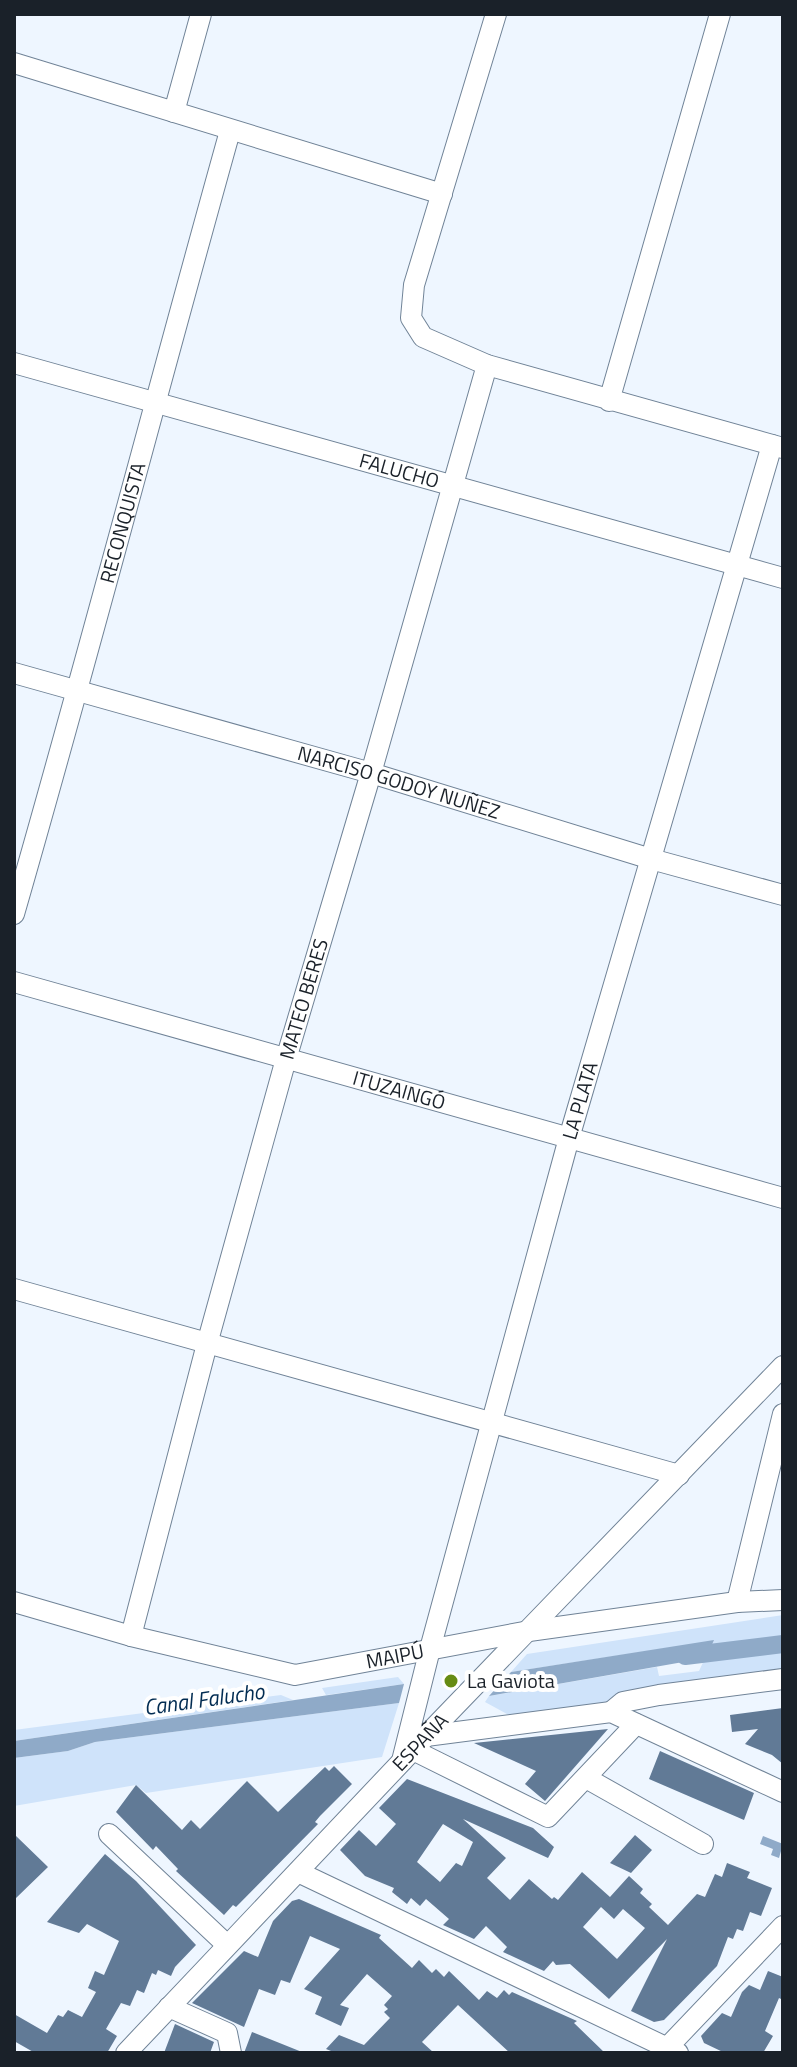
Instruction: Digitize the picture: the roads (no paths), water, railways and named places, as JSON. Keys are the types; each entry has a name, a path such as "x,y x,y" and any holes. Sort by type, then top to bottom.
{"street":[{"path":"174,112 201,14"},
{"path":"496,14 414,285 411,318 423,337 487,365 778,447"},
{"path":"609,401 720,14"},
{"path":"14,63 442,194"},
{"name":"RECONQUISTA","path":"14,914 230,131"},
{"name":"FALUCHO","path":"14,363 783,578"},
{"name":"MATEO BERES","path":"131,1636 286,1059 487,365"},
{"name":"LA PLATA","path":"414,1749 430,1649 569,1138 739,566 778,447"},
{"name":"NARCISO GODOY NUÑEZ","path":"14,673 371,773 651,859 783,895"},
{"name":"ITUZAINGÓ","path":"14,982 783,1198"},
{"path":"14,1289 679,1475"},
{"name":"ESPAÑA","path":"126,2053 783,1366"},
{"path":"737,1602 783,1414"},
{"name":"MAIPÚ","path":"14,1602 131,1636 295,1675 529,1631 737,1602 783,1600"},
{"path":"414,1749 611,1712 623,1702 659,1695 783,1679"},
{"path":"611,1712 783,1792"},
{"path":"414,1749 548,1817 636,1724"},
{"path":"586,1778 703,1844"},
{"path":"109,1834 227,1945"},
{"path":"298,1872 669,2051 783,1926"},
{"path":"169,2007 227,2033 231,2053"}],"waterway":[{"name":"Canal Falucho","path":"685,1656 783,1644"}],"place":[{"name":"La Gaviota","path":"451,1681"}]}
